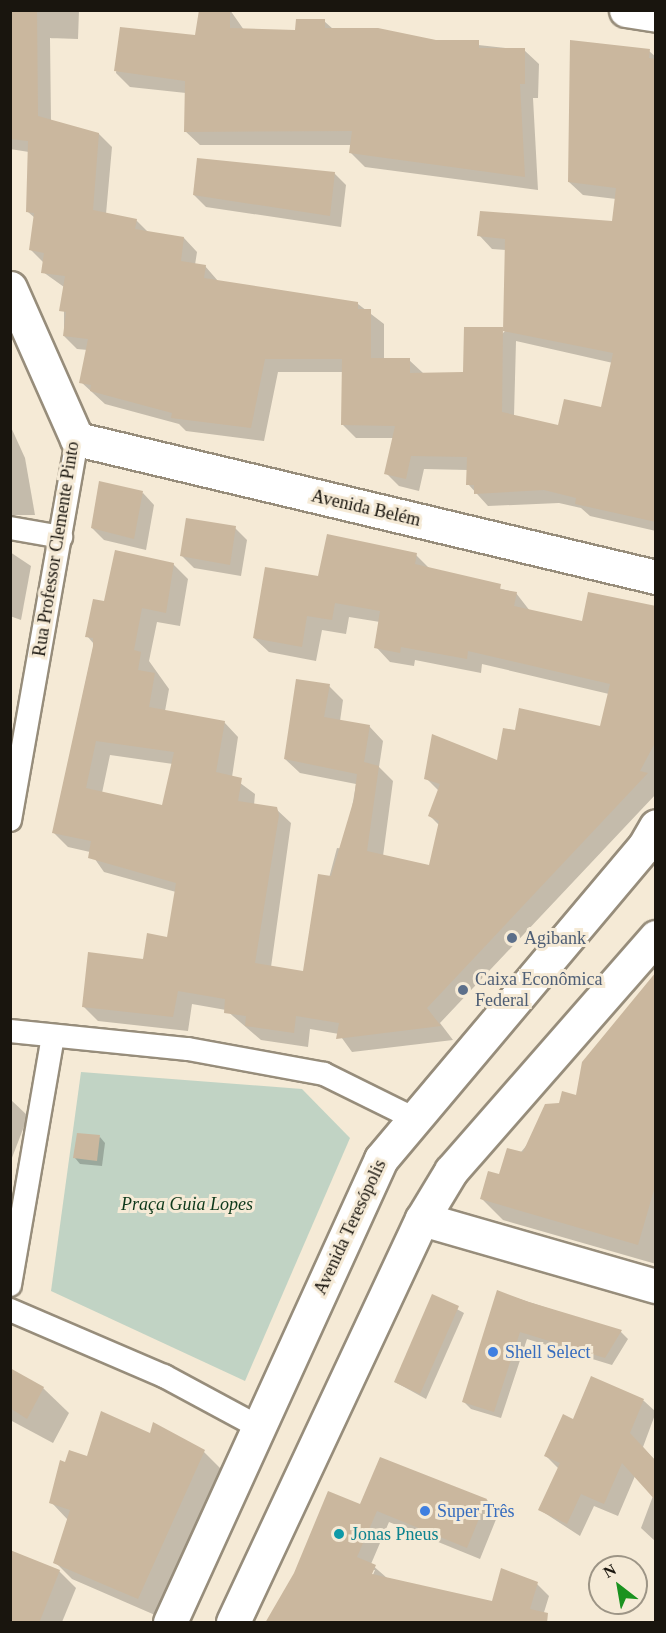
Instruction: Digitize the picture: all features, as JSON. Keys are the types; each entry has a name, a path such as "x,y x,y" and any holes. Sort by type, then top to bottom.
{"main road":[{"path":"626,10 656,15"},
{"name":"Rua Professor Clemente Pinto","path":"10,288 77,439"},
{"name":"Avenida Belém","path":"77,439 656,577"},
{"name":"Avenida Teresópolis","path":"170,1623 257,1426 381,1159 413,1118 644,847 656,826"},
{"path":"233,1623 422,1219 488,1125 656,937"},
{"path":"422,1219 656,1286"}],"street":[{"name":"Rua Professor Clemente Pinto","path":"10,820 77,439"},
{"path":"10,528 61,537"},
{"path":"10,1031 188,1049 324,1074 413,1118"},
{"path":"10,1285 52,1037"},
{"path":"10,1310 164,1376 257,1426"}],"green space":[{"name":"Praça Guia Lopes","path":"81,1072 302,1089 350,1138 245,1381 51,1291"}],"building":[{"path":"10,10 37,10 38,116 99,133 93,210 137,219 135,229 184,237 181,261 206,265 204,278 358,302 358,309 371,309 371,358 410,358 410,373 463,372 464,327 503,327 502,412 558,425 564,399 601,407 613,353 503,331 505,239 477,236 480,211 612,221 616,188 568,182 570,40 650,49 649,58 656,59 656,522 575,504 576,498 544,490 474,494 474,485 466,485 467,457 411,456 406,479 384,474 395,426 341,425 342,359 265,359 251,428 171,418 172,413 90,391 91,385 79,383 88,339 63,336 66,312 59,311 65,276 41,273 44,253 29,250 34,213 26,212 28,141 10,139"},
{"path":"199,10 230,10 230,28 295,30 296,19 325,19 325,28 378,28 436,40 479,40 479,48 525,48 525,84 520,84 525,177 349,153 352,131 184,132 185,81 114,71 120,27 195,35"},
{"path":"197,158 335,172 330,216 193,195"},
{"path":"99,481 143,491 134,539 91,528"},
{"path":"186,518 236,526 230,565 180,556"},
{"path":"327,534 417,553 415,564 501,584 500,589 517,592 514,606 582,621 588,592 656,606 656,741 640,771 648,773 427,1008 441,1026 336,1039 339,1023 296,1016 294,1033 245,1026 246,1016 224,1013 225,999 178,991 173,1017 82,1007 88,952 143,959 147,933 167,937 176,883 88,858 91,841 52,833 93,646 93,638 85,637 93,599 104,601 115,550 174,563 166,613 142,608 134,650 141,652 138,670 155,673 149,707 225,721 216,772 242,778 238,801 277,807 279,815 255,963 303,971 318,874 331,876 354,799 357,774 284,759 296,679 330,684 324,717 370,725 364,762 379,766 367,851 429,865 439,821 428,816 440,784 424,779 432,734 497,760 503,728 515,730 519,708 600,726 610,684 468,651 467,659 401,647 400,653 374,648 380,611 335,603 332,620 307,616 302,647 253,638 265,567 318,576","holes":["96,741 174,752 162,805 86,788"]},
{"path":"656,972 656,1183 638,1245 480,1199 488,1171 499,1174 507,1148 523,1152 545,1104 559,1103 562,1091 576,1095 582,1062"},
{"path":"77,1133 100,1135 97,1161 73,1158"},
{"path":"497,1290 622,1330 605,1358 520,1332 494,1412 462,1402"},
{"path":"432,1294 459,1306 420,1394 394,1382"},
{"path":"10,1368 44,1387 27,1419 10,1408"},
{"path":"591,1376 644,1399 630,1433 656,1461 656,1501 622,1463 604,1504 581,1494 567,1524 538,1510 560,1463 544,1456 563,1414 573,1419"},
{"path":"101,1411 150,1433 153,1422 205,1450 138,1599 53,1563 70,1510 49,1503 60,1460 65,1462 69,1450 87,1456"},
{"path":"380,1457 487,1499 467,1548 377,1511 357,1557 376,1565 372,1574 492,1601 501,1568 538,1582 530,1609 548,1613 547,1623 265,1623 294,1573 328,1491 360,1504"},
{"path":"10,1550 60,1570 39,1623 10,1623"}],"place":[{"name":"Agibank","path":"512,938"},
{"name":"Caixa Econômica Federal","path":"463,990"},
{"name":"Shell Select","path":"493,1352"},
{"name":"Super Três","path":"425,1511"},
{"name":"Jonas Pneus","path":"339,1534"}]}
